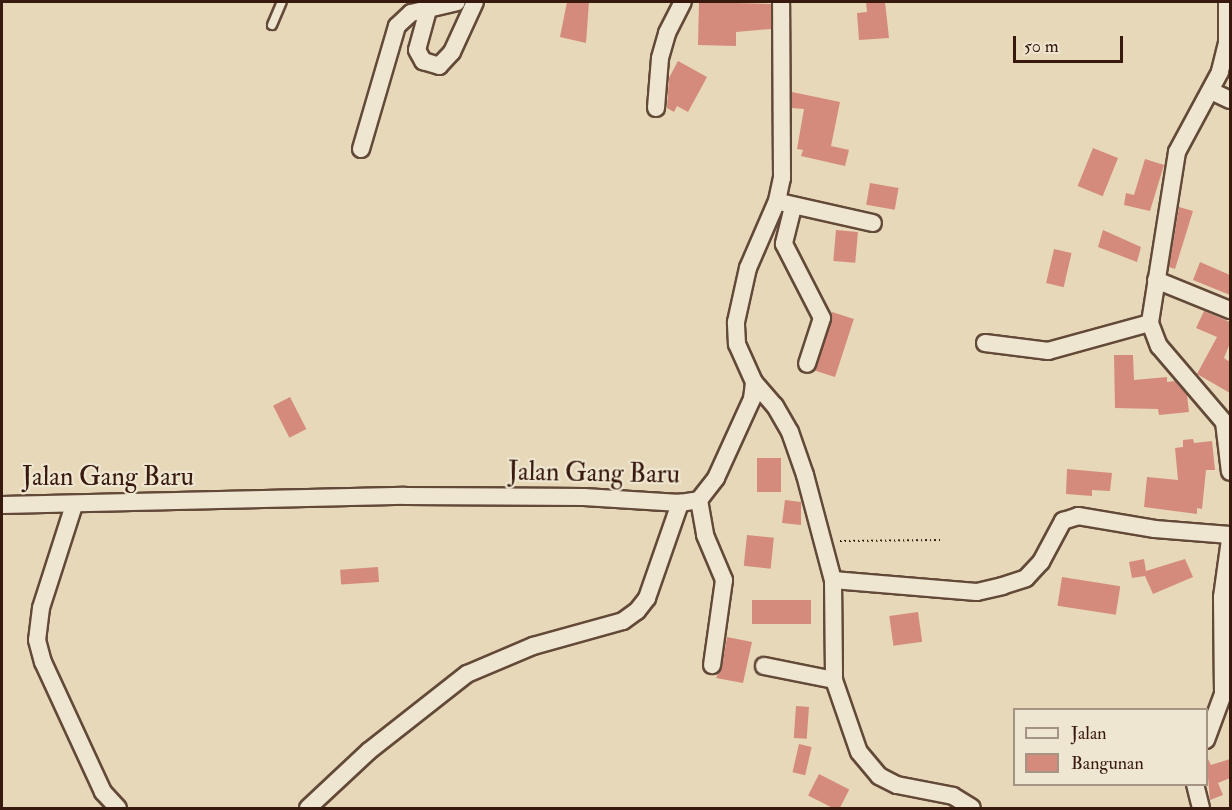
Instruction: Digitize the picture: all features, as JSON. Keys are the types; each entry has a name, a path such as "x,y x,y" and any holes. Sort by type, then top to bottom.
{"street":[{"path":"361,149 397,26 411,13 458,2"},
{"path":"428,10 417,50 423,61 440,66 452,52 475,2"},
{"path":"656,108 660,58 667,33 683,2"},
{"path":"780,2 782,178 777,201 748,268 736,322 737,344 754,382 775,406 790,432 833,580 834,680 859,752 879,776 897,785 953,796 972,808"},
{"path":"1227,2 1229,43 1220,72 1186,128 1177,152 1150,323 1159,346 1227,421 1230,472"},
{"path":"1210,91 1230,100"},
{"path":"777,201 793,207 873,224"},
{"path":"793,207 784,244 822,311 807,364"},
{"path":"1156,280 1230,310"},
{"path":"985,343 1048,351 1150,323"},
{"name":"Jalan Gang Baru","path":"2,505 75,506 405,496 584,497 680,503 699,500 716,478 752,399 754,382"},
{"path":"699,500 705,535 724,580 712,665"},
{"path":"308,808 369,751 467,674 533,645 623,621 637,611 647,598 680,503"},
{"path":"75,506 41,608 37,639 43,662 103,792 118,808"},
{"path":"833,580 977,592 1002,586 1026,578 1041,562 1063,521 1078,516 1155,529 1230,537 1222,597 1227,700 1208,736"},
{"path":"764,666 834,680"},
{"path":"1196,786 1201,808"}],"lane":[{"path":"272,24 282,2"}],"path":[{"path":"822,542 940,540"}],"building":[{"path":"567,2 589,2 586,43 560,37"},
{"path":"699,2 771,4 771,29 736,32 736,46 698,45"},
{"path":"866,2 885,2 889,38 859,40 857,13 867,12"},
{"path":"678,61 707,77 688,112 677,106 674,112 667,108 669,78"},
{"path":"792,92 840,102 831,146 849,150 845,166 801,156 803,150 797,149 804,109 792,108"},
{"path":"1093,148 1118,158 1103,196 1078,186"},
{"path":"1145,159 1164,165 1150,211 1124,205 1126,193 1134,195"},
{"path":"870,183 899,188 895,210 866,205"},
{"path":"1179,207 1193,211 1175,269 1169,267"},
{"path":"836,230 858,232 855,263 833,261"},
{"path":"1103,230 1141,247 1137,262 1098,247"},
{"path":"1054,249 1072,253 1064,287 1046,283"},
{"path":"1200,262 1230,275 1230,295 1193,280"},
{"path":"1204,311 1230,322 1230,343 1224,358 1230,362 1230,393 1197,374 1217,337 1196,328"},
{"path":"832,312 854,319 835,377 813,370"},
{"path":"1114,355 1133,355 1134,380 1167,377 1167,382 1175,381 1187,395 1189,412 1159,415 1158,409 1115,408"},
{"path":"290,397 306,429 289,438 273,406"},
{"path":"1193,439 1194,443 1212,441 1215,470 1206,470 1202,509 1197,508 1197,514 1144,507 1147,477 1178,480 1175,448 1183,447 1183,440"},
{"path":"757,458 781,458 781,492 757,492"},
{"path":"1067,469 1112,473 1110,491 1092,490 1092,496 1066,494"},
{"path":"785,500 801,502 801,525 782,523"},
{"path":"747,535 774,538 771,569 744,566"},
{"path":"1144,559 1146,571 1185,559 1193,577 1153,594 1145,576 1132,578 1129,562"},
{"path":"378,567 379,582 341,585 340,570"},
{"path":"1062,577 1120,586 1116,615 1057,606"},
{"path":"752,600 811,600 811,624 752,624"},
{"path":"918,612 922,642 893,646 889,616"},
{"path":"727,637 752,642 743,683 716,678 722,666"},
{"path":"796,706 809,707 807,739 794,738"},
{"path":"799,744 812,747 805,775 792,772"},
{"path":"1208,759 1211,765 1230,759 1230,778 1218,783 1223,795 1210,800"},
{"path":"819,774 849,789 840,808 833,808 808,795"}]}
